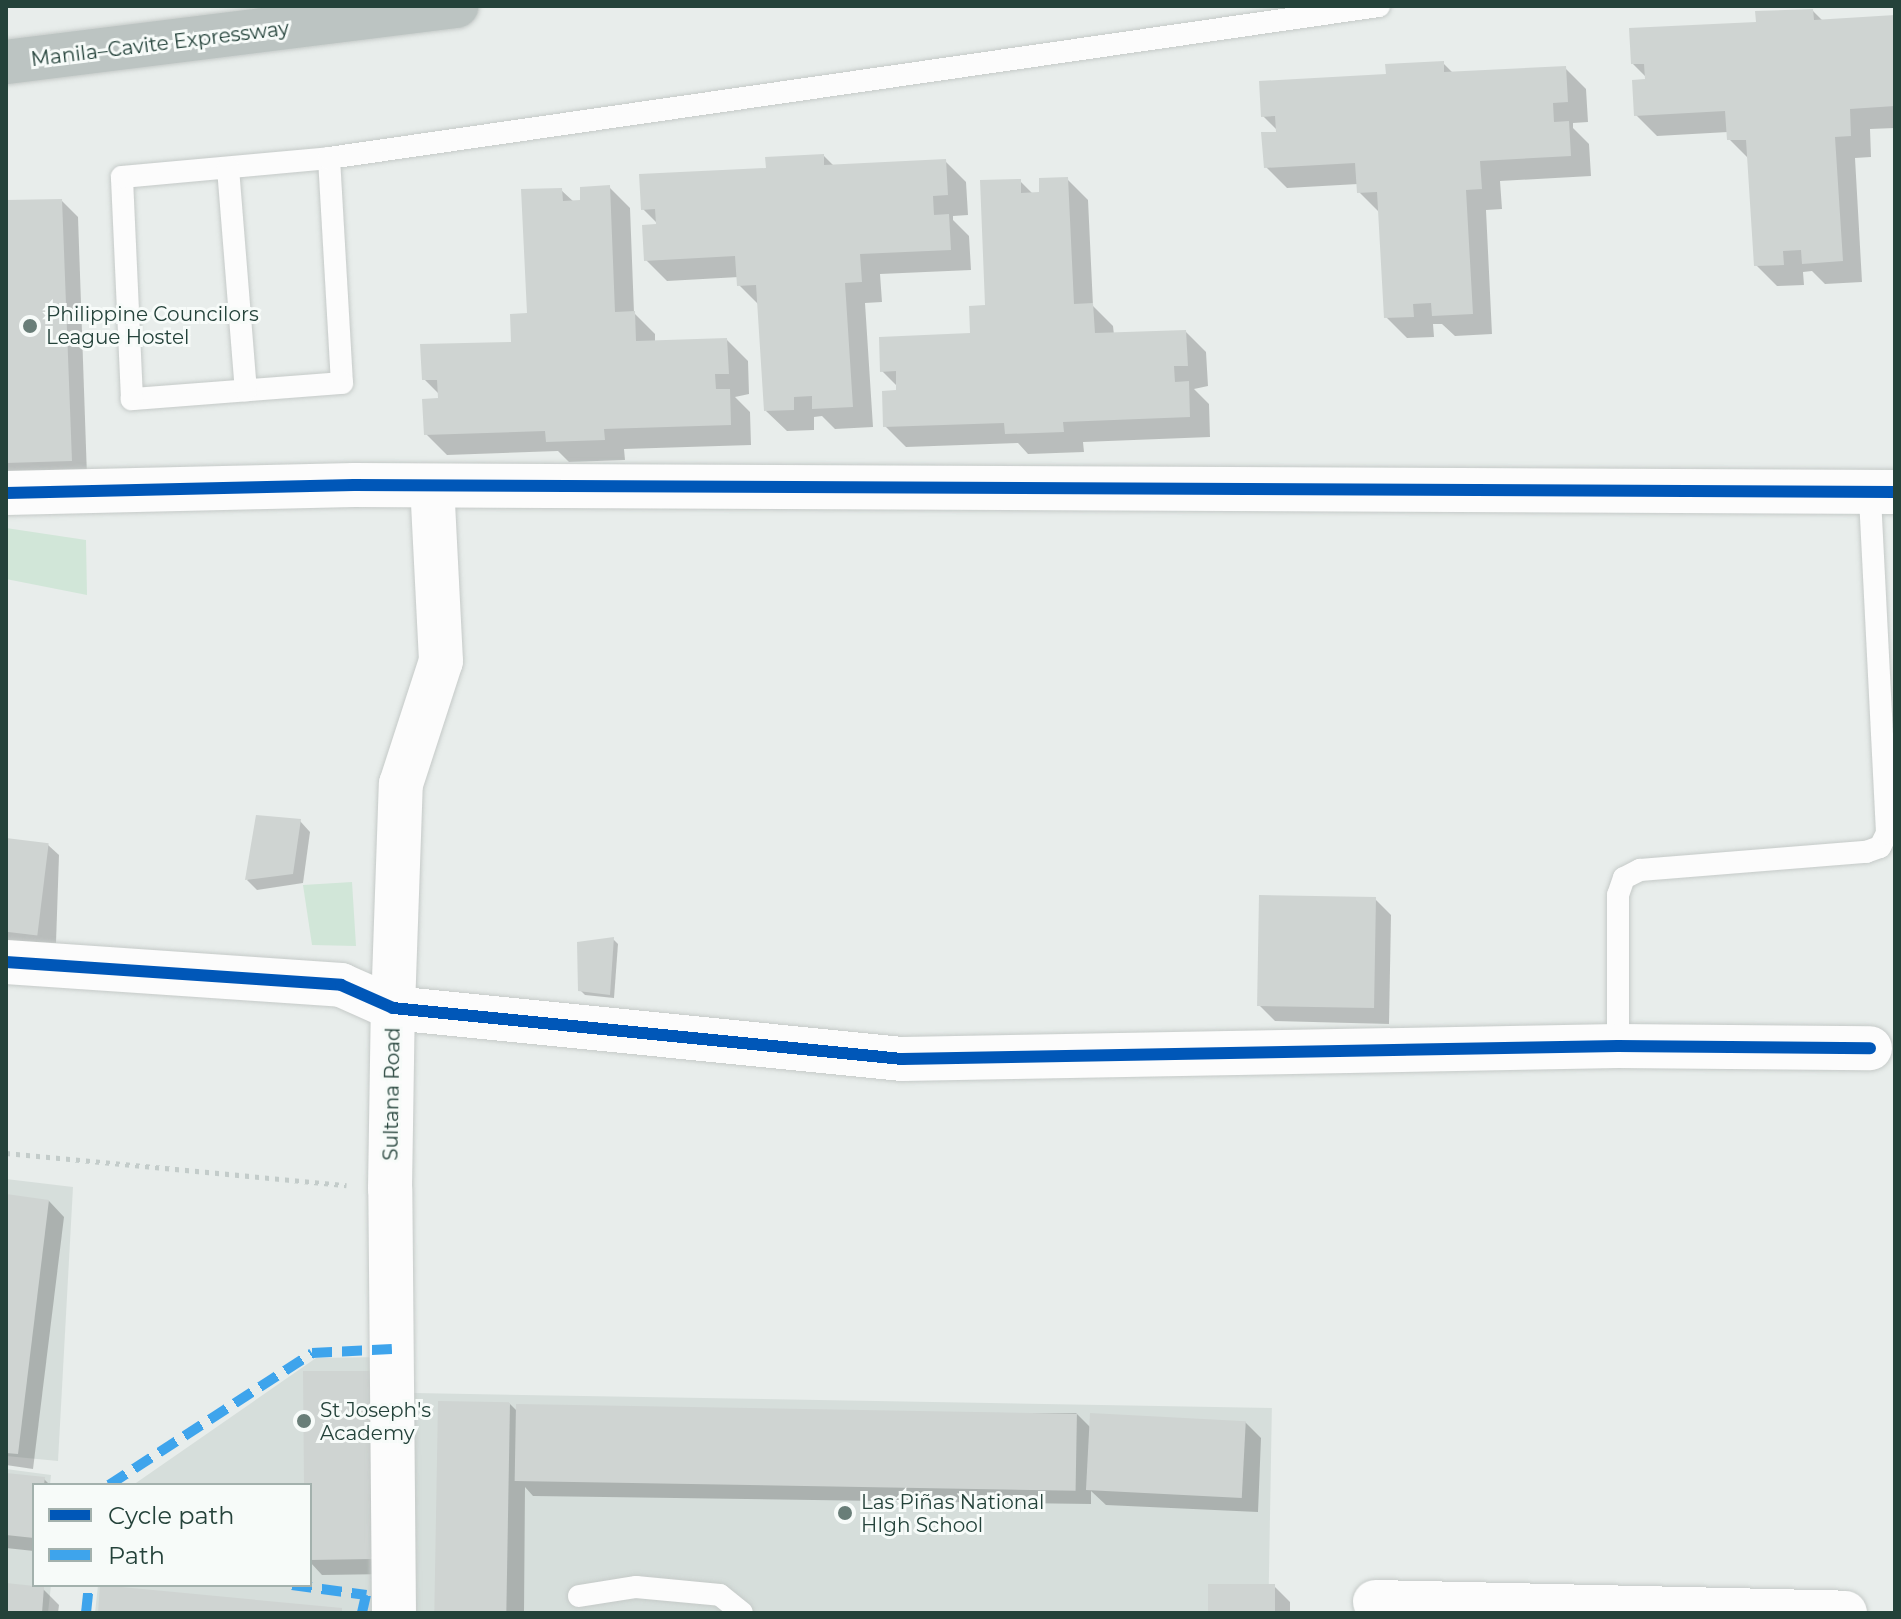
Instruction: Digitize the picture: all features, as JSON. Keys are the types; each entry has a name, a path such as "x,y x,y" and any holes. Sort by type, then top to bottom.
{"highway":[{"name":"Manila–Cavite Expressway","path":"6,62 457,6"}],"street":[{"path":"6,493 432,486 1883,492"},
{"name":"Sultana Road","path":"394,1613 390,1189 393,1008 401,784 441,661 432,486"},
{"path":"6,962 341,985 393,1008 902,1059 1618,1046 1870,1048"},
{"path":"1375,1602 1845,1613"}],"lane":[{"path":"329,158 342,383 132,399 122,177 329,158 1379,6"},
{"path":"228,168 246,390"},
{"path":"1618,1046 1618,895 1624,878 1640,870 1866,852 1880,847 1887,833 1883,492"},
{"path":"579,1596 636,1587 720,1595 742,1613"}],"path":[{"path":"6,1153 390,1189"}],"shaded area":[{"path":"6,1179 73,1187 58,1461 6,1456"},
{"name":"St Joseph's Academy","path":"383,1357 387,1613 95,1613 98,1587 312,1587 312,1483 136,1483 316,1358"},
{"name":"Las Piñas National HIgh School","path":"414,1393 1272,1408 1268,1613 410,1613"},
{"path":"6,1469 51,1475 50,1483 32,1483 32,1587 51,1587 48,1613 6,1613"}],"green space":[{"path":"6,528 86,540 87,595 6,579"},
{"path":"352,882 356,946 312,945 303,885"}],"building":[{"path":"1813,9 1814,20 1895,15 1895,106 1850,109 1851,136 1835,137 1843,261 1802,264 1801,250 1783,251 1784,265 1754,266 1746,140 1727,140 1725,111 1634,116 1632,80 1645,79 1644,64 1631,64 1629,28 1756,22 1755,11"},
{"path":"1444,61 1444,72 1566,66 1568,102 1553,103 1554,122 1569,121 1571,156 1480,161 1482,189 1466,190 1473,314 1432,316 1431,303 1413,304 1414,317 1384,318 1377,192 1357,193 1355,163 1264,168 1261,132 1276,132 1275,116 1261,117 1259,81 1386,74 1385,64"},
{"path":"824,154 824,165 946,159 948,195 933,196 934,215 949,214 951,250 860,254 862,282 845,283 853,407 812,409 812,396 794,397 794,410 764,411 756,285 737,286 735,256 644,261 642,225 656,224 655,209 641,210 639,174 766,168 765,157"},
{"path":"1068,177 1074,304 1093,303 1095,333 1186,330 1188,366 1174,366 1175,382 1189,381 1190,417 1063,422 1064,432 1005,434 1004,423 883,427 882,391 896,390 896,371 880,372 879,337 970,333 969,306 985,305 980,180 1021,179 1021,193 1039,192 1039,178"},
{"path":"610,185 615,312 635,311 636,341 727,338 729,374 715,374 716,389 730,389 731,425 604,429 605,440 546,442 545,431 424,435 422,399 438,398 437,380 422,380 420,344 511,342 510,314 527,313 521,189 562,188 563,201 580,200 580,187"},
{"path":"62,199 72,461 6,463 6,200"},
{"path":"256,815 301,819 293,874 245,880"},
{"path":"6,838 49,843 37,936 6,932"},
{"path":"1259,895 1376,897 1374,1008 1257,1006"},
{"path":"614,937 610,995 578,991 577,942"},
{"path":"6,1194 49,1200 18,1454 6,1453"},
{"path":"303,1371 371,1371 373,1559 312,1560 312,1483 304,1483"},
{"path":"438,1401 510,1402 506,1613 434,1613"},
{"path":"516,1404 1077,1414 1076,1491 515,1481"},
{"path":"1090,1413 1246,1421 1242,1498 1086,1490"},
{"path":"6,1473 45,1477 44,1483 32,1483 32,1538 6,1535"},
{"path":"6,1583 44,1587 42,1613 6,1613"},
{"path":"1208,1584 1275,1584 1275,1613 1208,1613"},
{"path":"100,1587 342,1608 342,1613 98,1613"}],"marked path":[{"path":"112,1483 312,1353 392,1349"},
{"path":"86,1613 89,1587"},
{"path":"307,1587 366,1595 362,1613"}],"cycle path":[{"path":"6,493 354,485 1895,492"},
{"path":"6,962 341,985 393,1008 902,1059 1618,1046 1870,1048"}],"place":[{"name":"Philippine Councilors League Hostel","path":"30,326"},
{"name":"St Joseph's Academy","path":"304,1421"},
{"name":"Las Piñas National HIgh School","path":"845,1513"}]}
